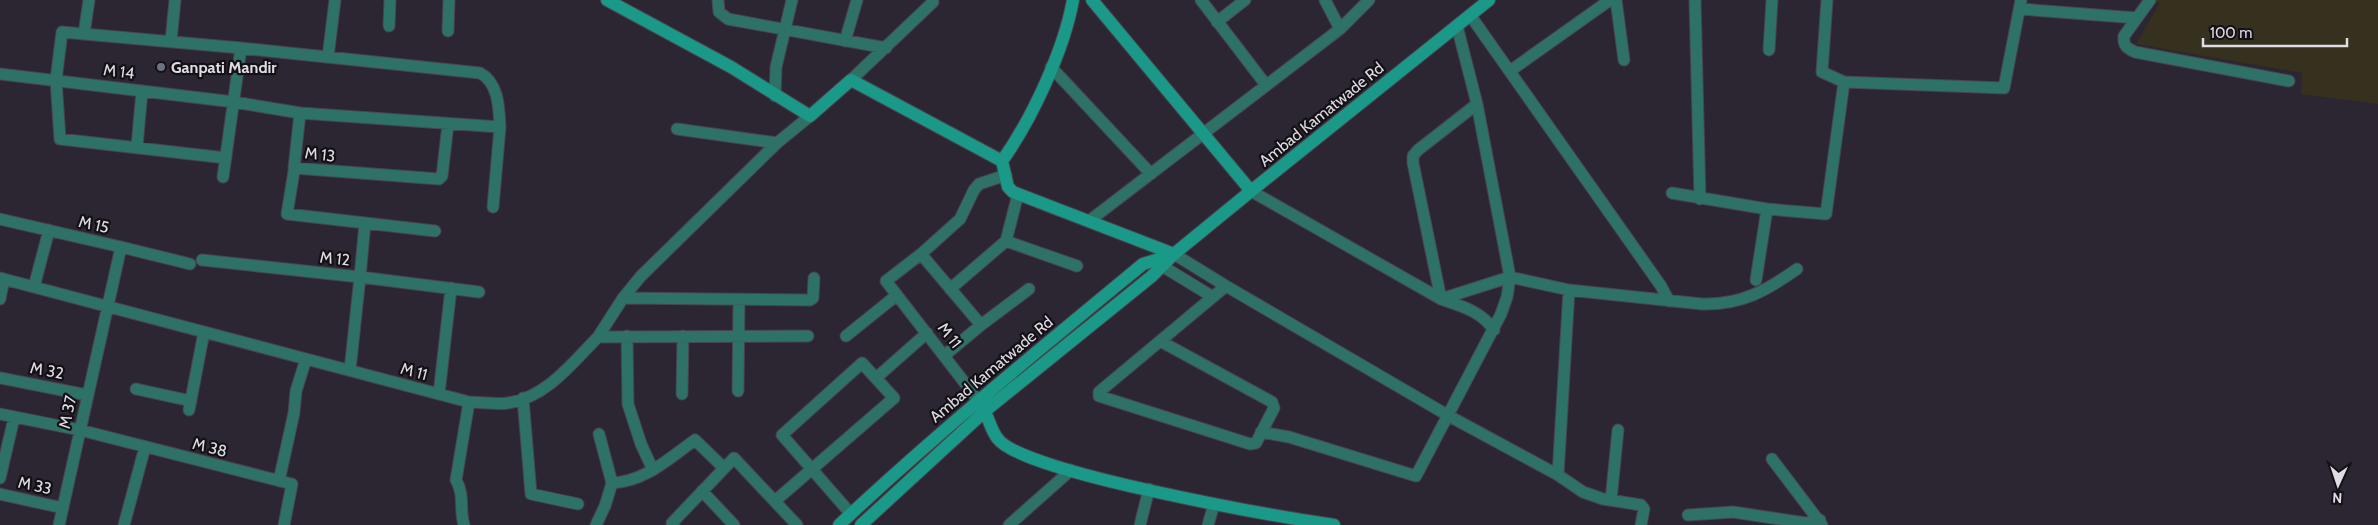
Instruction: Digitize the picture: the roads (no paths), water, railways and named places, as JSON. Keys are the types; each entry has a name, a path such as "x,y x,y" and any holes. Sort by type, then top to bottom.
{"street":[{"path":"84,34 89,0"},
{"path":"171,42 175,0"},
{"path":"328,57 335,0"},
{"path":"388,26 390,0"},
{"path":"448,31 449,0"},
{"path":"608,0 731,67 810,116 886,48 933,2"},
{"path":"718,0 717,9 724,17 886,48"},
{"path":"775,96 775,73 792,0"},
{"path":"845,41 857,0"},
{"path":"1002,161 1026,122 1051,67 1067,28 1073,0"},
{"path":"1092,0 1250,191 1441,299 1479,314 1487,320 1494,330"},
{"path":"1201,0 1266,86"},
{"path":"1217,22 1245,0"},
{"path":"1326,0 1340,29"},
{"path":"1089,221 1340,29 1369,0"},
{"name":"Ambad Kamatwade Rd","path":"861,525 985,411 1250,191 1489,0"},
{"path":"1510,71 1610,0"},
{"path":"1616,0 1624,60"},
{"path":"1695,0 1700,199"},
{"path":"1768,50 1772,0"},
{"path":"1827,0 1822,72 1844,82 2004,88 2020,4 2137,18"},
{"path":"2150,0 2124,36 2124,43 2127,48 2135,52 2289,81"},
{"path":"1470,15 1662,286 1669,300"},
{"path":"1261,432 1289,437 1416,476 1494,330 1505,304 1510,277 1477,104 1457,26"},
{"path":"226,158 137,146 60,139 56,80 62,32 241,48 480,73 485,76 496,93 500,128 493,207"},
{"path":"223,177 241,48"},
{"path":"1051,67 1151,174"},
{"name":"M 14","path":"0,74 142,90 300,113 500,128"},
{"path":"851,80 1002,161 1008,187 1018,194 1174,254 1449,416 1558,475 1583,492 1611,500 1641,505 1644,509 1641,525"},
{"path":"1672,193 1767,209 1826,214 1844,82"},
{"path":"137,146 142,90"},
{"path":"1441,299 1412,163 1413,156 1418,150 1477,104"},
{"name":"M 13","path":"300,113 294,168 367,175 440,179 442,176 448,124"},
{"name":"M 11","path":"2,279 469,402 508,403 538,392 556,380 598,337 623,298 641,276 777,143 810,116"},
{"path":"677,129 777,143"},
{"path":"295,165 287,214 435,231"},
{"path":"981,325 921,254 960,219 974,190 979,184 1006,175"},
{"path":"950,290 1006,241 1018,194"},
{"path":"1756,280 1767,209"},
{"name":"M 15","path":"0,219 121,247 106,306"},
{"path":"365,223 360,277 479,292"},
{"path":"34,287 49,230"},
{"path":"1006,241 1077,266"},
{"path":"121,247 190,264"},
{"name":"M 11","path":"921,254 886,282 945,355 978,400 998,440 1031,460 1301,523 1334,525"},
{"name":"Ambad Kamatwade Rd","path":"840,525 918,451 1143,264 1174,254"},
{"name":"M 12","path":"202,260 360,277 350,370"},
{"path":"1162,266 1214,297"},
{"path":"1441,299 1510,277 1569,290 1724,304 1748,298 1772,287 1797,269"},
{"path":"623,298 812,299 814,278"},
{"path":"0,300 2,279"},
{"path":"1160,341 1272,402 1274,408 1256,443 1250,444 1099,396 1099,392 1160,341 1214,297 1226,286"},
{"path":"439,394 451,288"},
{"path":"945,355 1029,289"},
{"path":"1558,475 1569,290"},
{"path":"846,336 897,295"},
{"path":"738,391 739,299"},
{"name":"M 37","path":"59,525 106,306"},
{"path":"136,389 190,405 204,332"},
{"path":"876,378 927,333"},
{"path":"627,336 628,404 641,444 653,470"},
{"path":"682,394 683,336"},
{"path":"598,337 808,336"},
{"path":"284,525 292,484 280,481 294,413 296,390 306,359"},
{"path":"775,501 811,468 894,398 862,363 782,436 811,468 851,514"},
{"name":"M 32","path":"0,378 87,395"},
{"path":"522,398 531,494 578,504"},
{"path":"464,525 460,516 462,490 456,480 469,402"},
{"name":"M 38","path":"0,414 80,430 280,481"},
{"path":"0,478 14,418"},
{"path":"1611,500 1618,430"},
{"path":"596,525 606,506 612,483 599,434"},
{"path":"612,483 630,482 653,470 695,440 724,468"},
{"path":"124,525 146,447"},
{"path":"672,524 734,458 797,525"},
{"path":"1772,459 1821,522"},
{"path":"1009,525 1071,470"},
{"path":"1140,525 1149,489"},
{"path":"702,491 734,525"},
{"name":"M 33","path":"0,494 62,508"},
{"path":"1208,525 1214,504"},
{"path":"1688,515 1733,512 1806,523 1821,522"}],"place":[{"name":"Ganpati Mandir","path":"161,67"}]}
